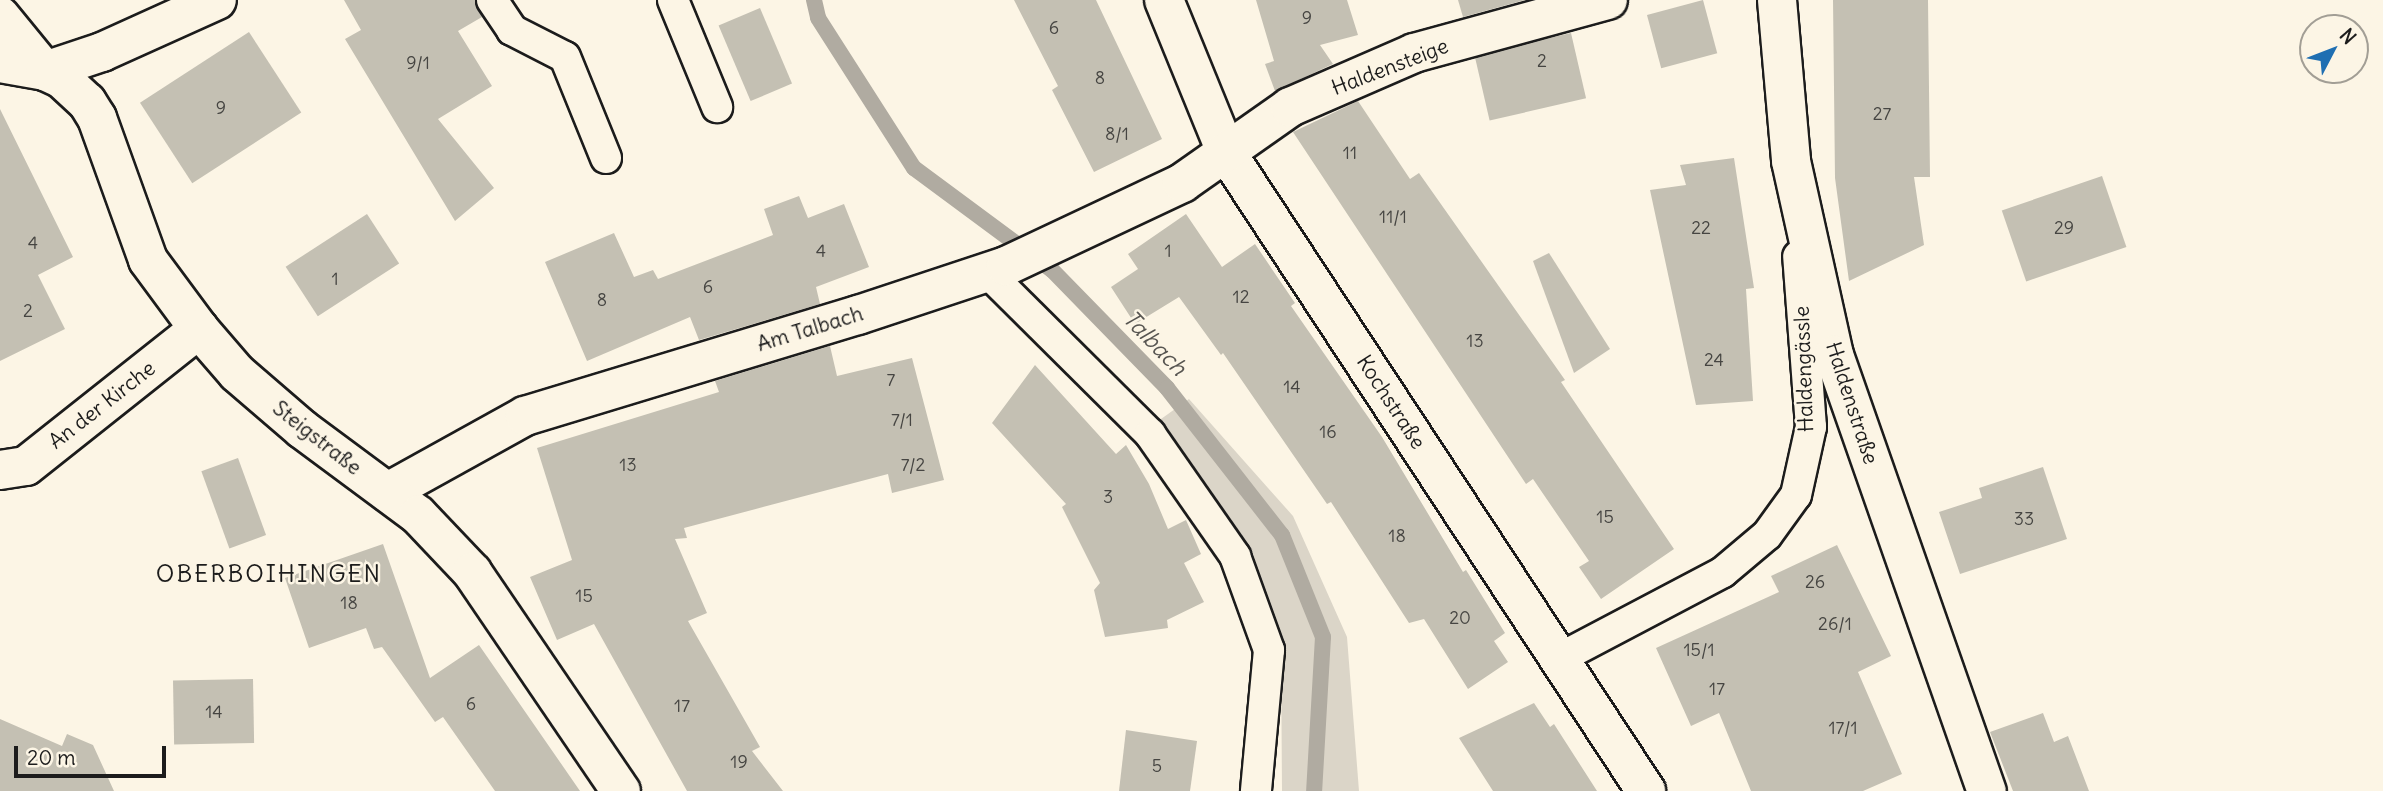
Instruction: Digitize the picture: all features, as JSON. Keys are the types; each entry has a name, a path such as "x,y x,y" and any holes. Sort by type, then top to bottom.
{"street":[{"path":"0,63 45,71 102,52 217,0"},
{"name":"Kochstraße","path":"1164,0 1226,152 1646,791"},
{"name":"Haldensteige","path":"1226,152 1290,107 1415,53 1608,0"},
{"name":"Haldenstraße","path":"1777,0 1791,161 1834,355 1987,791"},
{"path":"0,16 45,71"},
{"name":"Steigstraße","path":"45,71 77,90 97,118 148,260 199,329 247,381 302,429 418,515 472,572 621,791"},
{"name":"Am Talbach","path":"388,492 525,416 997,269 1182,183 1226,152"},
{"name":"An der Kirche","path":"0,470 26,466 199,329"}],"lane":[{"path":"492,0 512,30 565,57 606,158"},
{"path":"673,0 717,107"},
{"name":"Haldengässle","path":"1560,658 1723,572 1767,535 1796,495 1811,427 1791,161"},
{"path":"997,269 1150,434 1235,556 1269,650 1256,791"}],"shaded area":[{"path":"1189,399 1293,516 1347,637 1359,791 1282,791 1281,650 1252,550 1161,419"}],"building":[{"path":"344,0 475,0 482,17 458,31 492,86 438,119 494,188 455,221 345,39 361,30"},
{"path":"1014,0 1096,0 1162,139 1094,172 1052,90 1058,86"},
{"path":"1256,0 1347,0 1358,35 1320,45 1333,64 1275,91 1265,64 1274,61"},
{"path":"1458,0 1525,0 1463,17"},
{"path":"1703,0 1717,53 1661,68 1647,15"},
{"path":"1833,0 1928,0 1930,177 1914,177 1924,245 1849,281 1835,178"},
{"path":"760,8 792,83 751,101 719,26"},
{"path":"249,32 301,113 192,183 140,103"},
{"path":"1571,33 1586,98 1490,121 1475,55"},
{"path":"1358,101 1410,179 1419,173 1565,380 1561,382 1674,549 1601,599 1579,567 1589,561 1533,479 1526,484 1293,132"},
{"path":"0,109 73,257 38,275 65,329 0,361"},
{"path":"1734,158 1754,288 1746,289 1753,401 1696,405 1650,190 1686,185 1680,165"},
{"path":"2102,176 2126,247 2026,281 2002,211"},
{"path":"799,196 808,218 844,204 869,267 816,287 820,304 699,340 690,317 587,361 545,262 614,233 634,277 653,270 658,279 773,235 764,209"},
{"path":"367,214 399,263 318,316 286,267"},
{"path":"1186,214 1222,267 1255,244 1295,303 1291,306 1382,437 1463,572 1466,570 1505,633 1494,641 1508,662 1468,689 1424,619 1409,623 1331,502 1327,504 1223,353 1221,355 1179,297 1135,324 1111,287 1138,269 1128,254"},
{"path":"1549,253 1610,349 1574,373 1533,261"},
{"path":"830,346 837,376 912,358 944,480 892,493 888,474 684,528 687,538 675,539 707,613 688,621 760,747 752,751 783,791 687,791 594,624 557,640 530,577 572,560 537,448 719,392 715,381"},
{"path":"1035,365 1116,454 1126,445 1149,484 1168,529 1186,520 1201,554 1184,563 1204,602 1167,620 1168,628 1105,637 1094,590 1100,583 1062,507 1066,504 992,423"},
{"path":"238,458 266,535 229,548 201,471"},
{"path":"2043,467 2067,539 1960,574 1939,512 1982,498 1979,488"},
{"path":"383,544 430,678 479,645 580,791 495,791 443,717 435,722 382,647 374,649 366,628 309,648 285,578"},
{"path":"1837,545 1891,656 1858,672 1902,774 1863,791 1751,791 1719,713 1691,726 1656,648 1779,592 1771,576"},
{"path":"253,679 254,743 174,744 173,680"},
{"path":"1534,703 1550,727 1554,724 1597,791 1493,791 1459,738"},
{"path":"2043,713 2054,742 2068,736 2089,791 2013,791 1990,732"},
{"path":"0,719 62,746 67,734 93,745 114,791 0,791"},
{"path":"1126,730 1197,741 1190,791 1119,791"}],"waterway":[{"name":"Talbach","path":"814,0 818,18 914,168 1052,270 1167,388 1282,535 1323,637 1314,791"}],"district":[{"name":"OBERBOIHINGEN","path":"269,574"}]}
